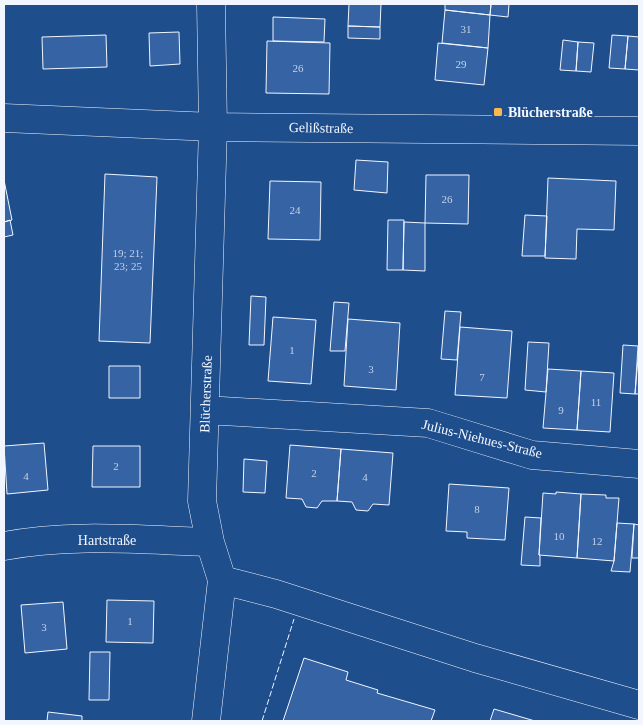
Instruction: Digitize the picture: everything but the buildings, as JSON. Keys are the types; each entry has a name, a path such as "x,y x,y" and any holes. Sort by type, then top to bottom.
{"street":[{"name":"Blücherstraße","path":"206,721 222,580 210,542 202,501 214,127 211,4"},
{"name":"Gelißstraße","path":"4,118 214,127 639,131"},
{"name":"Julius-Niehues-Straße","path":"205,410 428,423 532,455 639,464"},
{"name":"Hartstraße","path":"4,546 87,538 210,542"},
{"path":"222,580 276,594 475,658 639,704"}],"fence":[{"path":"262,721 294,619"}],"place":[{"name":"Blücherstraße","path":"498,112"}]}
